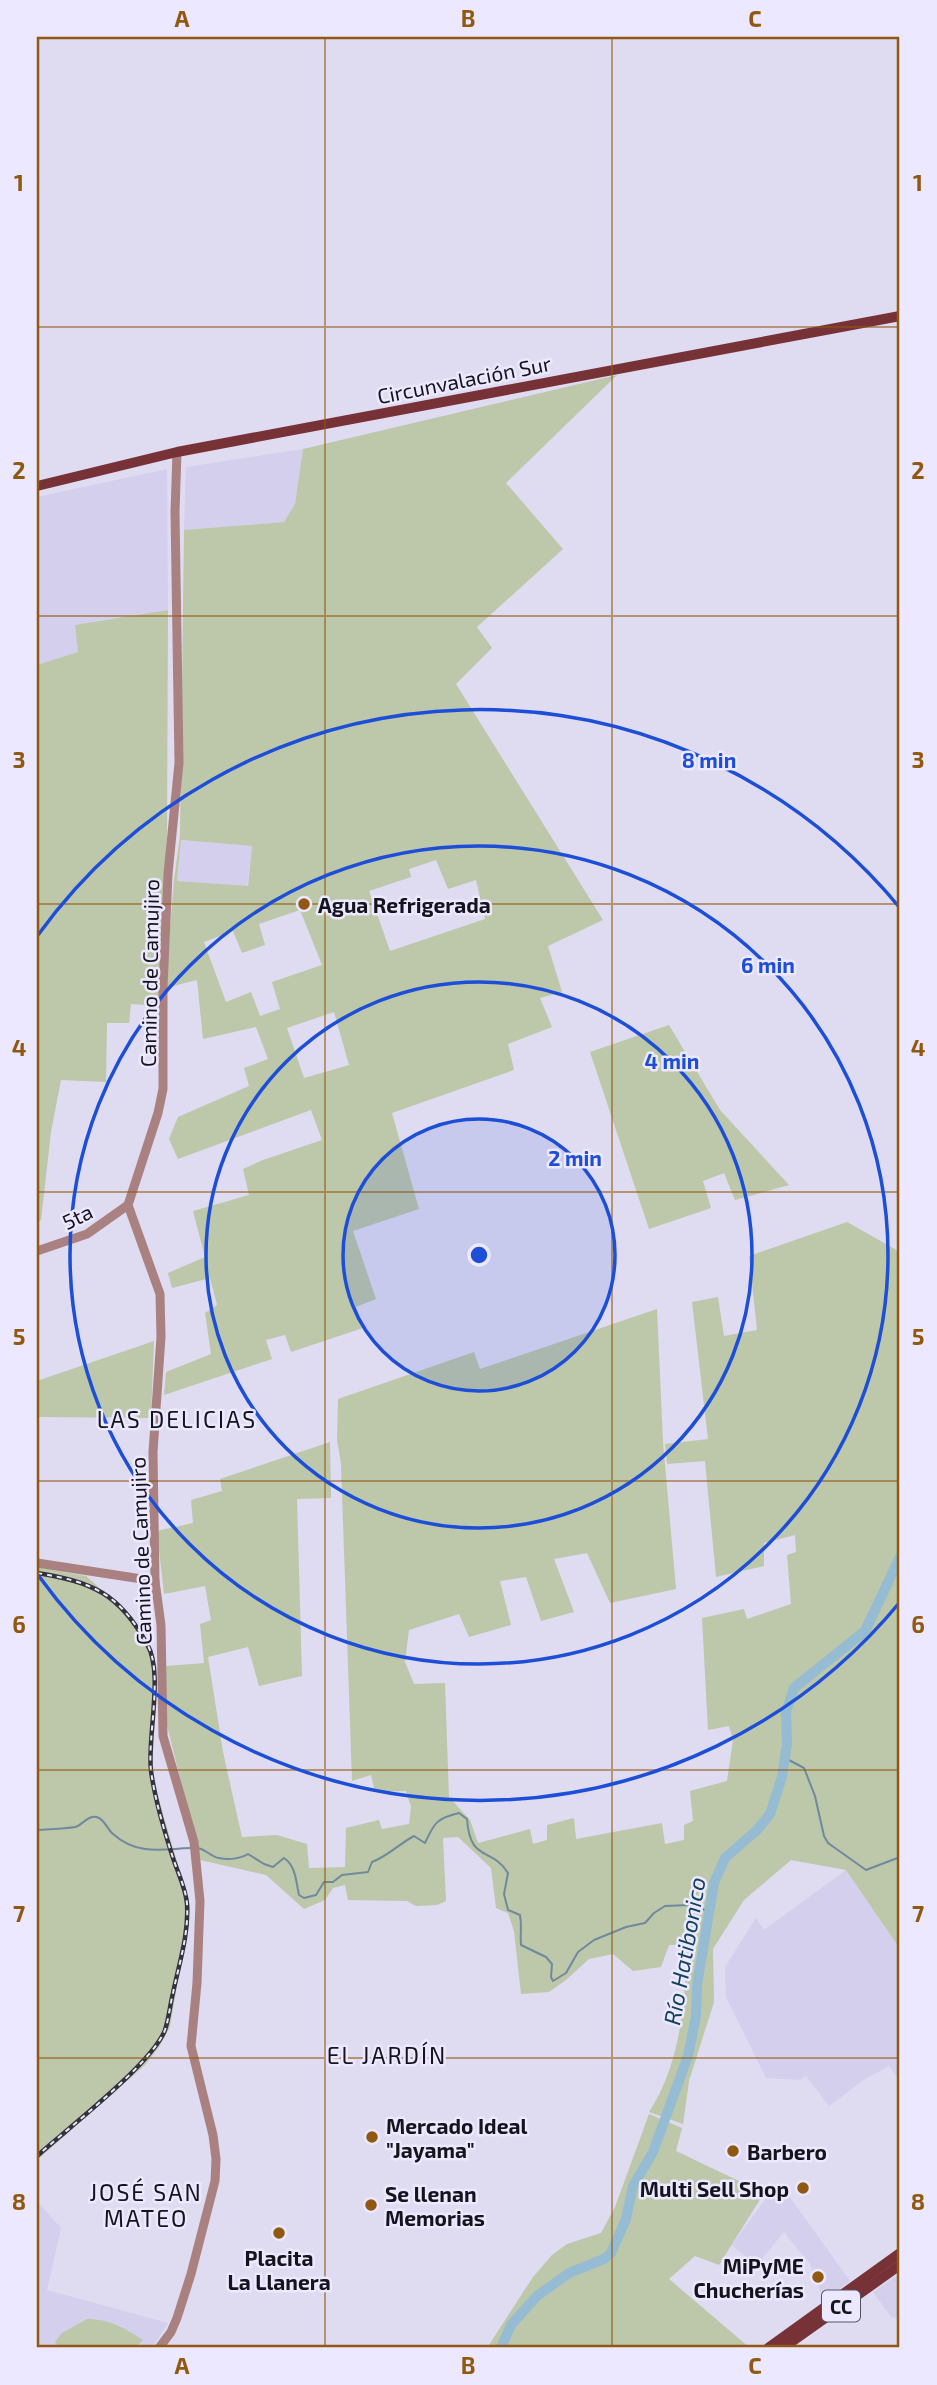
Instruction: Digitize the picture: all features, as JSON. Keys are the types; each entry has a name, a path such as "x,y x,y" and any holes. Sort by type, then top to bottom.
{"main road":[{"name":"Circunvalación Sur","path":"37,485 177,452 900,316"},
{"name":"CC","path":"768,2348 900,2253"},
{"name":"CC","path":"782,2348 900,2265"}],"street":[{"name":"Camino de Camujiro","path":"159,2348 177,2318 215,2180 216,2159 213,2135 191,2046 200,1901 194,1842 163,1735 161,1625 155,1581 153,1452 162,1313 160,1294 128,1205 158,1113 163,1089 163,987 168,874 179,763 175,512 177,452"},
{"name":"5ta","path":"37,1251 87,1234 128,1205"},
{"path":"37,1563 155,1581"}],"shaded area":[{"path":"303,449 295,504 284,522 184,530 186,467"},
{"path":"167,469 168,610 75,625 79,652 37,665 37,497"},
{"path":"181,840 252,846 247,887 177,881"},
{"path":"846,1870 900,1949 900,2081 889,2066 865,2079 829,2106 806,2076 800,2080 766,2078 726,1997 725,1967 756,1918 764,1930"},
{"path":"782,2186 850,2281 824,2301 810,2264 784,2232 756,2266 732,2245 766,2198"},
{"path":"37,2201 61,2228 47,2290 168,2323 152,2348 37,2348"},
{"path":"900,2273 900,2319 891,2317 873,2292"}],"green space":[{"path":"617,375 506,483 563,549 477,627 492,648 456,684 603,920 548,946 562,992 540,998 552,1027 508,1044 514,1070 392,1113 419,1209 353,1231 376,1299 356,1307 363,1328 291,1352 285,1335 266,1340 272,1359 164,1395 166,1372 211,1354 205,1313 217,1305 210,1278 172,1288 168,1273 205,1257 193,1211 249,1195 243,1169 322,1140 311,1110 178,1159 169,1139 178,1117 249,1086 244,1068 268,1059 256,1027 203,1039 197,980 165,988 180,836 184,530 284,522 295,504 303,449","holes":["181,840 252,846 248,886 177,881","436,860 448,889 476,880 485,919 390,951 369,891 411,877 409,869","300,910 322,965 272,982 280,1009 260,1016 251,992 226,1002 204,942 233,931 242,953 265,945 259,924","334,1012 349,1065 304,1078 287,1028"]},
{"path":"168,610 167,835 160,1006 131,1004 129,1023 107,1023 106,1082 61,1080 51,1132 41,1220 37,1223 37,665 78,652 75,625"},
{"path":"669,1025 720,1110 789,1185 735,1200 724,1173 703,1181 711,1208 649,1229 590,1052"},
{"path":"847,1222 900,1252 900,1949 846,1870 791,1860 744,1900 713,1949 714,2002 689,2081 683,2124 649,2112 660,2093 675,2053 683,2010 687,1945 669,1945 661,1967 633,1971 613,1954 589,1959 549,1992 521,1994 514,1931 508,1913 496,1908 491,1868 458,1837 443,1838 446,1901 437,1905 416,1906 407,1901 348,1900 345,1885 333,1888 325,1900 304,1909 266,1875 200,1860 166,1721 166,1666 204,1663 200,1624 211,1620 205,1586 164,1594 157,1531 193,1523 191,1500 222,1491 220,1479 330,1442 331,1498 297,1499 302,1676 259,1686 248,1647 208,1657 223,1752 242,1837 277,1835 307,1844 309,1868 345,1867 346,1828 379,1820 382,1829 409,1824 411,1807 406,1791 375,1792 371,1775 352,1781 341,1464 337,1440 338,1399 474,1352 480,1369 657,1309 663,1442 676,1589 610,1603 587,1553 554,1559 574,1612 541,1621 526,1577 500,1581 511,1625 469,1637 459,1614 409,1630 405,1662 414,1684 445,1683 449,1797 470,1820 478,1843 530,1829 533,1844 547,1840 547,1825 574,1818 576,1839 662,1823 665,1844 684,1840 684,1825 693,1821 690,1791 727,1781 733,1740 729,1726 708,1730 702,1618 744,1609 747,1619 791,1604 787,1555 796,1552 795,1535 764,1543 764,1566 716,1577 705,1461 667,1464 665,1444 708,1439 692,1302 718,1297 724,1336 757,1330 749,1256"},
{"path":"154,1341 151,1418 37,1417 37,1381"},
{"path":"37,1567 86,1576 132,1617 150,1645 156,1666 150,1769 190,1907 170,2027 159,2047 145,2065 37,2160"},
{"path":"649,2114 682,2128 676,2151 764,2193 719,2265 695,2256 669,2279 750,2348 487,2348 533,2277 552,2255 567,2244 601,2233 615,2207"},
{"path":"87,2319 110,2322 143,2340 135,2348 60,2348 55,2342 62,2333"}],"waterway":[{"name":"Río Hatibonico","path":"501,2348 511,2325 537,2296 569,2273 604,2259 611,2253 626,2219 633,2186 653,2152 688,2056 714,1883 725,1858 757,1830 770,1814 782,1777 787,1744 786,1712 794,1688 865,1631 900,1557"},
{"path":"785,1758 804,1768 828,1843 866,1870 900,1857"},
{"path":"197,1848 223,1859 248,1854 273,1867 284,1858 293,1870 299,1895 304,1898 316,1895 324,1882 333,1882 342,1875 368,1872 372,1862 414,1836 425,1843 437,1822 459,1813 467,1819 472,1842 495,1859 508,1873 504,1894 508,1910 520,1915 521,1945 546,1957 552,1964 553,1981 566,1973 578,1952 594,1940 626,1927 645,1923 665,1906 690,1905 708,1911"},
{"path":"37,1830 75,1827 95,1817 103,1821 113,1834 132,1846 150,1850 191,1848"}],"railway":[{"path":"37,1573 73,1581 102,1593 126,1613 147,1644 152,1656 155,1688 151,1771 163,1826 187,1904 183,1949 168,2021 157,2044 127,2078 37,2156"}],"place":[{"name":"Agua Refrigerada","path":"304,904"},
{"name":"Mercado Ideal \"Jayama\"","path":"372,2137"},
{"name":"Barbero","path":"733,2151"},
{"name":"Multi Sell Shop","path":"803,2188"},
{"name":"Se llenan Memorias","path":"371,2205"},
{"name":"Placita La Llanera","path":"279,2233"},
{"name":"MiPyME Chucherías","path":"818,2277"}],"district":[{"name":"LAS DELICIAS","path":"177,1419"},
{"name":"EL JARDÍN","path":"387,2055"},
{"name":"JOSÉ SAN MATEO","path":"146,2205"}]}
